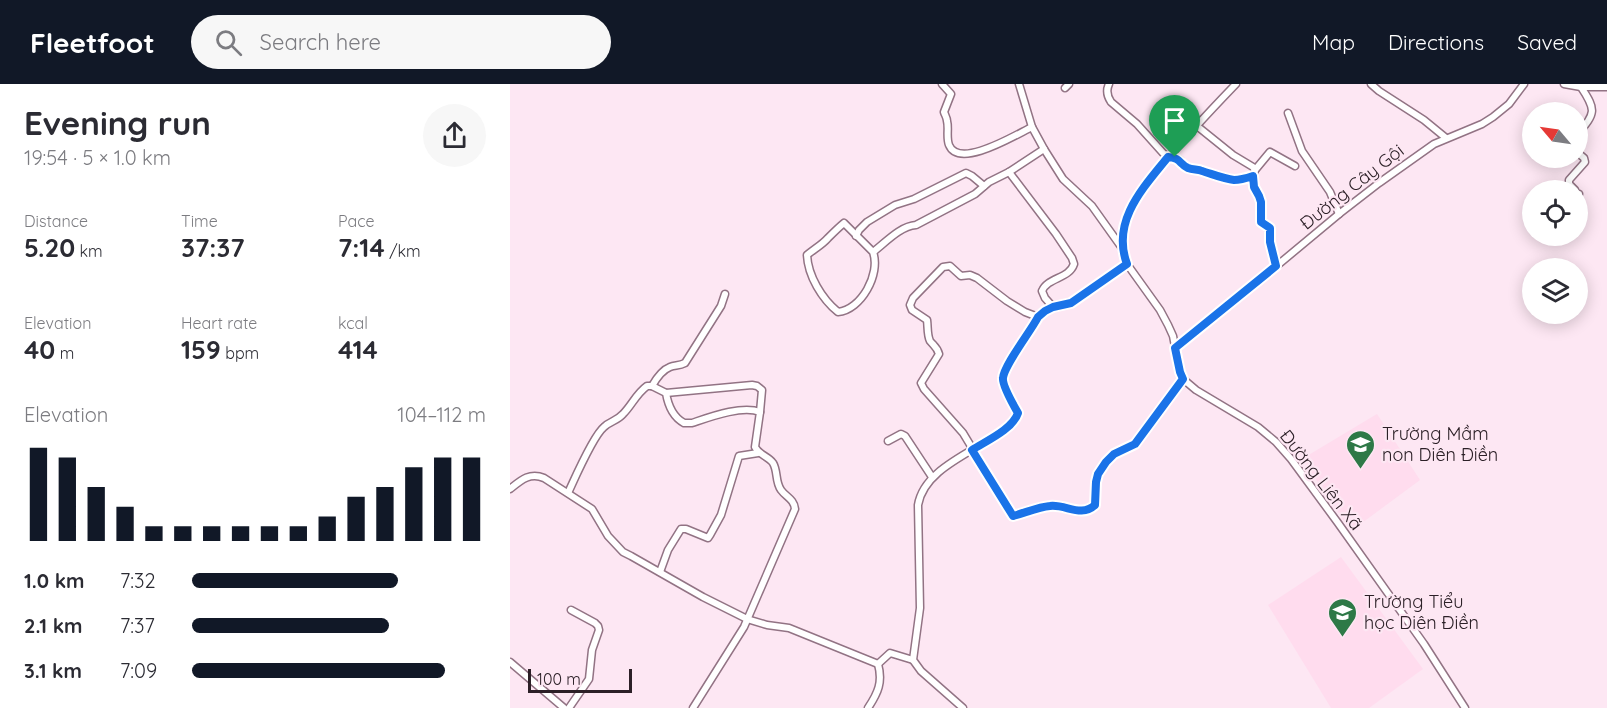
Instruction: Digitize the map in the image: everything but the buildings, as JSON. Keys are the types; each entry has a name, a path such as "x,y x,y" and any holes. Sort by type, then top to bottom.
{"street":[{"path":"942,84 951,93 944,112 948,122 948,143 955,151 975,153 985,150 1032,127"},
{"path":"1018,84 1032,127 1063,179 1092,207 1123,249"},
{"path":"1109,84 1107,91 1111,102 1137,124 1163,153 1168,157 1175,157 1190,169 1238,180 1254,173 1270,152 1294,166"},
{"path":"1038,317 1007,301 977,278 970,275 961,276 950,266 943,267 913,298 910,305 912,310 927,320 928,335 931,342 937,346 939,354 921,383 963,433 1013,516 1050,505 1081,511 1090,510 1095,505 1098,474 1106,462 1114,454 1135,444 1183,379 1168,325 1127,264 1123,249 1126,221 1139,193 1168,157 1236,84"},
{"path":"1371,84 1446,138"},
{"name":"Đường Cây Gội","path":"1175,348 1339,214 1434,144 1493,117 1509,104 1524,84"},
{"path":"1564,84 1581,87 1607,87"},
{"path":"1581,87 1588,97 1592,113 1588,122"},
{"path":"1288,112 1302,151 1329,192 1339,214"},
{"path":"1197,126 1254,173 1254,187 1261,202 1261,222 1270,228 1270,242 1276,266"},
{"path":"873,252 908,225 916,225 960,203 989,182 1044,149"},
{"path":"1569,180 1580,168"},
{"path":"1009,172 1056,234 1074,264 1065,275 1044,286 1042,291 1053,307"},
{"path":"856,236 867,222 895,205 914,199 966,173 984,186"},
{"path":"844,223 856,236 873,252 875,266 870,285 855,303 843,312 837,312 820,291 807,255 844,223"},
{"path":"913,660 920,608 918,505 920,494 932,477 996,435 1016,419 1018,413 1003,379 1007,368 1038,317 1053,307 1071,303 1127,264"},
{"path":"652,386 667,368 685,363 721,306 725,294"},
{"name":"Đường Liên Xã","path":"1183,379 1196,390 1258,427 1276,442 1338,523 1424,644 1465,708"},
{"path":"568,493 596,435 604,426 618,420 629,408 634,398 647,386 666,393 758,386 762,390 755,447 758,453"},
{"path":"666,393 675,416 684,423 741,410 753,409 760,412"},
{"path":"888,441 901,434 905,436 932,477"},
{"path":"660,572 668,550 681,529 708,538 721,515 739,456 758,453 773,463 777,483 781,491 794,504 795,509 739,636 693,708"},
{"path":"510,489 519,481 536,475 592,509 608,536 623,552 703,597 759,624 789,628 878,664"},
{"path":"569,708 589,679 592,650 598,630 595,623 571,610"},
{"path":"878,664 890,654 913,660 921,671 963,708"},
{"path":"510,662 564,708"},
{"path":"868,708 879,685 881,675 878,664"}],"shaded area":[{"name":"Trường Mầm non Diên Điền","path":"1377,414 1420,480 1351,531 1302,459"},
{"name":"Trường Tiểu học Diên Điền","path":"1341,557 1423,669 1369,708 1331,708 1268,605"}],"place":[{"name":"Trường Mầm non Diên Điền","path":"1361,470"},
{"name":"Trường Tiểu học Diên Điền","path":"1343,638"}],"route":[{"path":"1168,157 1175,157 1190,169 1229,179 1238,180 1253,176 1255,191 1261,202 1261,222 1271,231 1270,242 1276,266 1175,348 1183,379 1135,444 1114,454 1106,462 1098,474 1095,505 1090,510 1081,511 1050,505 1013,516 972,450 1016,419 1018,413 1003,379 1007,368 1038,317 1053,307 1071,303 1083,296 1127,264 1123,237 1131,208 1139,193 1168,157"}]}
